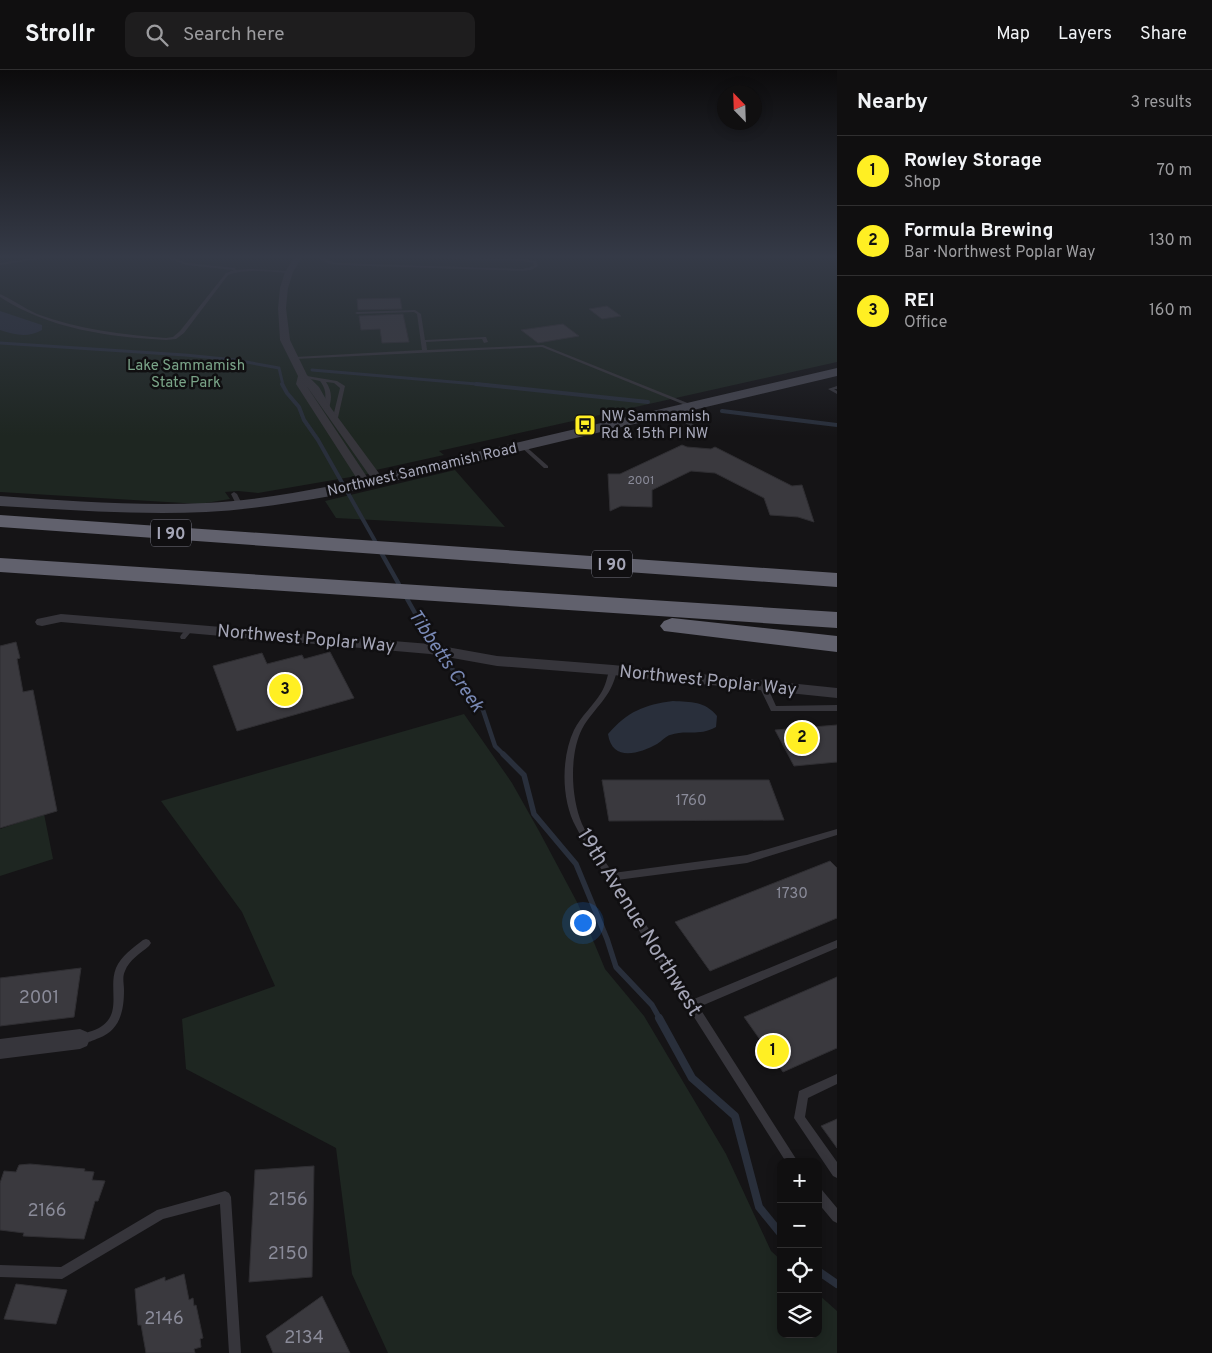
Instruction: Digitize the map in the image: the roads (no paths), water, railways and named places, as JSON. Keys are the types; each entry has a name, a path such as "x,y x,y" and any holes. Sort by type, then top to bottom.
{"highway":[{"name":"I 90","path":"0,521 388,548 833,569"},
{"path":"0,565 147,573 385,594 837,644"},
{"name":"I 90","path":"416,597 837,620"}],"street":[{"path":"282,316 284,340 303,376 316,389 326,408 336,421 366,483"},
{"name":"Northwest Sammamish Road","path":"0,501 144,510 193,509 237,500 331,491 837,372"},
{"path":"303,376 301,384 304,390 366,483"},
{"name":"Northwest Poplar Way","path":"42,622 61,618 187,632 430,649 514,662 837,693"},
{"path":"0,1049 80,1039"}],"lane":[{"path":"42,316 54,321 96,330 166,339 174,338 182,332 195,316"},
{"path":"419,316 424,352"},
{"path":"423,341 484,338 489,348"},
{"path":"478,342 486,342"},
{"path":"295,358 543,346 692,406"},
{"path":"303,376 340,384 343,387 336,421"},
{"path":"322,380 329,392 330,398 326,408"},
{"path":"837,387 830,389 837,393"},
{"path":"672,411 698,430"},
{"path":"523,446 546,468"},
{"name":"19th Avenue Northwest","path":"613,670 612,682 607,692 576,733 570,767 570,787 577,821 610,877 790,1158"},
{"path":"763,686 774,709 837,708"},
{"path":"610,877 747,859 837,832"},
{"path":"80,1039 95,1036 108,1029 116,1019 119,1006 119,972 125,961 146,943"},
{"path":"692,1005 837,944"},
{"path":"837,1079 803,1095 800,1118 837,1172"},
{"path":"0,1271 62,1273 161,1214 225,1197 235,1353"},
{"path":"822,1199 837,1217"}],"water":[{"path":"0,316 15,316 42,325 42,330 32,334 21,335 0,330"},
{"path":"673,701 697,703 708,707 717,716 716,727 703,732 676,733 667,736 650,748 635,753 621,752 615,749 608,734 615,726 637,710"}],"waterway":[{"name":"Tibbetts Creek","path":"0,343 235,360 279,368 283,385"},
{"path":"312,370 488,385"},
{"name":"Tibbetts Creek","path":"282,384 299,407 304,420 318,440 379,548"},
{"path":"476,384 648,402"},
{"path":"722,411 837,425"},
{"name":"Tibbetts Creek","path":"378,547 429,638 483,710 495,746 524,775 534,814 576,864 607,939 616,967 652,1005 660,1019"},
{"name":"Tibbetts Creek","path":"659,1018 692,1078 735,1116 759,1207 777,1229"},
{"name":"Tibbetts Creek","path":"822,1274 837,1284"}],"place":[{"name":"NW Sammamish Rd & 15th Pl NW","path":"585,425"},
{"name":"REI","path":"285,690"},
{"name":"Formula Brewing","path":"802,738"},
{"name":"Rowley Storage","path":"773,1051"}],"park label":[{"name":"Lake Sammamish State Park","path":"186,374"}]}
